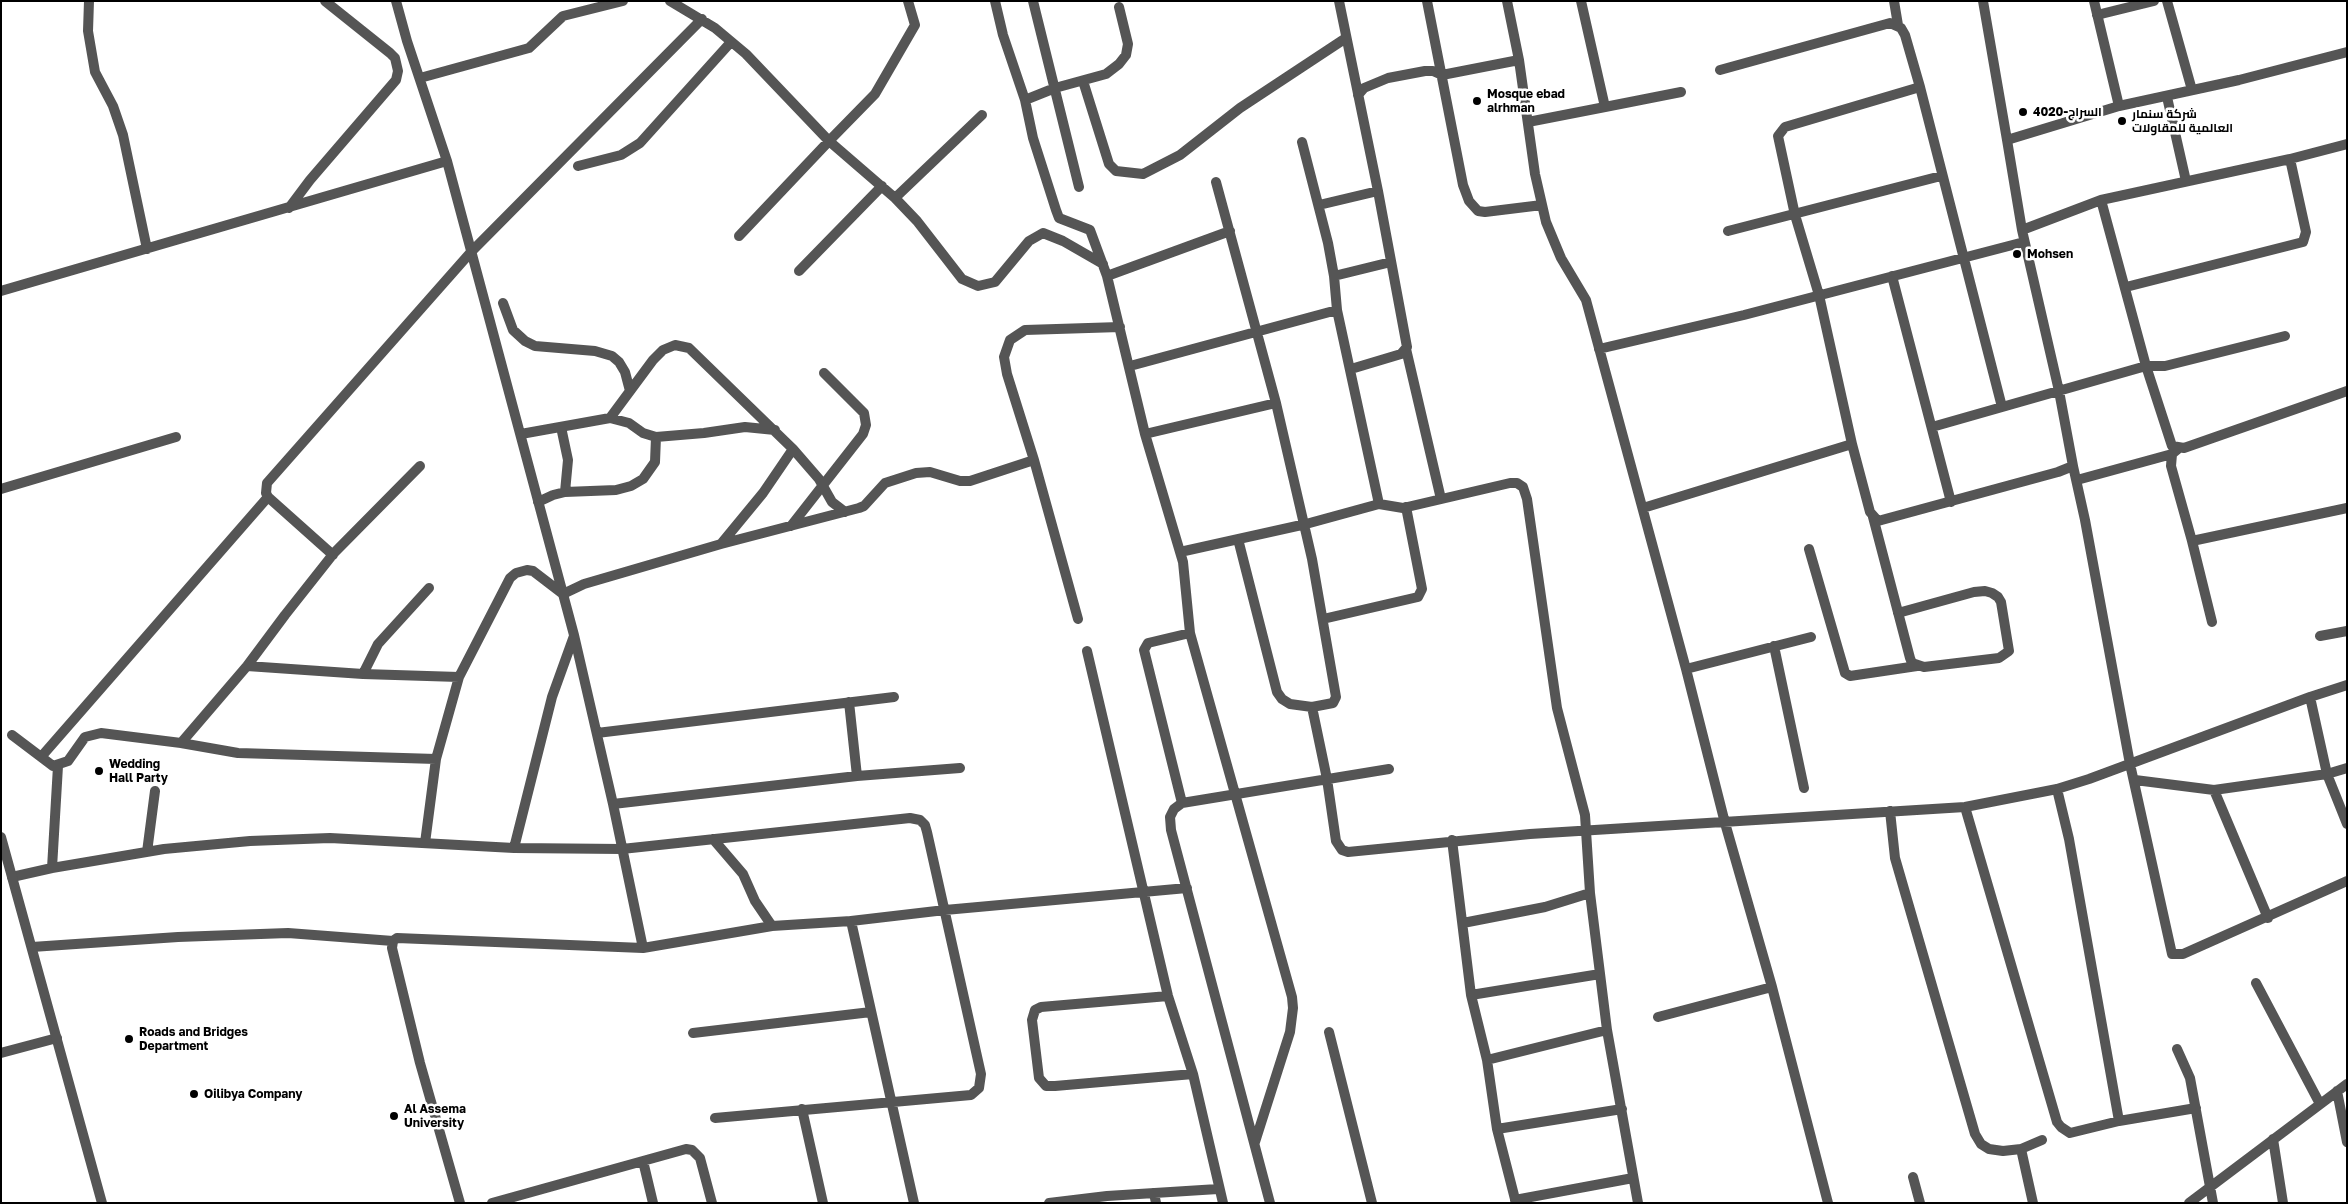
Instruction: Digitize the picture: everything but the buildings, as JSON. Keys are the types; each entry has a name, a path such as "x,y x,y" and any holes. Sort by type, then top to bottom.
{"street":[{"path":"89,1 88,31 95,72 113,106 123,135 148,249"},
{"path":"290,208 310,180 396,80 398,71 395,58 390,53 326,1"},
{"path":"396,1 447,161 492,336 521,434 574,635 614,804 643,948"},
{"path":"420,78 529,48 563,16 623,1"},
{"path":"670,1 702,19 758,64 829,141 896,198 917,221 962,279 978,286 995,282 1029,241 1043,233 1063,240 1103,264"},
{"path":"739,236 875,94 915,25 908,1"},
{"path":"995,1 1003,35 1025,100 1033,138 1057,214 1060,218 1090,230 1107,276 1145,434 1180,552 1185,575 1190,632 1292,997 1293,1008 1290,1032 1255,1142"},
{"path":"1033,1 1080,187"},
{"path":"1339,1 1378,191 1406,349 1441,499"},
{"path":"1428,1 1463,185 1470,201 1478,211 1485,212 1542,205"},
{"path":"1507,1 1542,205 1554,242 1586,300 1686,669 1725,823 1772,987 1828,1203"},
{"path":"1581,1 1606,107"},
{"path":"1894,1 1898,25 1905,35 1920,87 1962,259 2002,407"},
{"path":"1983,1 2024,242 2059,391 2130,764 2172,954 2183,954 2268,918 2347,881"},
{"path":"2094,1 2119,106"},
{"path":"2098,15 2154,1"},
{"path":"2167,1 2192,90"},
{"path":"1025,100 1055,88 1106,74 1126,55 1128,42 1119,6"},
{"path":"333,555 268,497 266,493 268,484 471,252 702,19"},
{"path":"1720,70 1890,23 1898,25"},
{"path":"1083,80 1109,164 1116,171 1143,174 1180,155 1240,108 1346,38"},
{"path":"578,166 621,155 640,143 731,42"},
{"path":"2006,140 2119,106 2167,97 2301,66 2347,52"},
{"path":"1358,95 1364,88 1388,78 1425,71 1433,71 1442,75 1518,60"},
{"path":"1917,666 1910,658 1852,444 1819,295 1795,215 1778,143 1781,131 1785,127 1920,87"},
{"path":"1528,122 1681,92"},
{"path":"2167,97 2186,181"},
{"path":"896,198 982,115"},
{"path":"1302,142 1319,205 1334,276 1337,310 1379,504"},
{"path":"2022,230 2101,200 2290,159 2347,144"},
{"path":"2126,287 2303,242 2306,232 2290,159"},
{"path":"1,291 447,161"},
{"path":"1728,231 1941,176"},
{"path":"1216,182 1276,403 1306,524 1336,697 1333,703 1312,707 1290,704 1282,699 1277,692 1238,539"},
{"path":"799,271 882,186"},
{"path":"1319,205 1378,191"},
{"path":"2101,200 2146,366 2170,441 2175,451 2170,466 2192,541 2212,622"},
{"path":"1107,276 1230,231"},
{"path":"1599,348 1819,295 2024,242"},
{"path":"1334,276 1391,262"},
{"path":"1892,276 1951,502"},
{"path":"503,304 513,330 530,344 565,350 595,351 612,356 619,362 630,391"},
{"path":"1130,366 1337,310"},
{"path":"1078,619 1004,357 1010,340 1025,330 1120,327"},
{"path":"1932,427 2146,366 2164,366 2285,336"},
{"path":"610,418 652,360 664,350 675,345 689,348 775,430 819,479 832,502 845,512"},
{"path":"1351,369 1401,354 1406,349"},
{"path":"791,526 863,434 866,419 864,413 824,373"},
{"path":"2077,480 2175,451 2347,391"},
{"path":"1145,434 1276,403"},
{"path":"521,434 610,418 656,437 704,433 746,426 775,430"},
{"path":"560,427 568,460 565,492"},
{"path":"1,489 176,437"},
{"path":"538,502 565,492 616,490 631,486 643,478 655,462 656,437"},
{"path":"1643,508 1852,444"},
{"path":"721,544 763,494 793,449"},
{"path":"563,594 584,584 721,544 864,506 885,483 916,473 930,472 960,481 970,481 1034,460"},
{"path":"181,743 248,666 285,615 333,555 420,466"},
{"path":"1873,517 1882,520 2058,472 2073,466"},
{"path":"1180,552 1306,524 1379,504 1406,507 1510,483 1517,483 1526,493 1557,708 1585,815 1590,892 1607,1030 1638,1203"},
{"path":"41,757 268,497"},
{"path":"1323,619 1418,597 1422,589 1406,507"},
{"path":"2192,541 2347,508"},
{"path":"1809,549 1845,672 1850,676 1917,666 1999,658 2009,652 2010,646 2001,602 1998,597 1985,590 1898,613"},
{"path":"425,843 436,759 459,678 510,578 516,573 527,570 533,571 563,594"},
{"path":"363,674 378,644 429,588"},
{"path":"2320,636 2347,631"},
{"path":"1182,803 1144,650 1148,643 1190,632"},
{"path":"514,848 552,697 574,635"},
{"path":"1686,669 1811,637"},
{"path":"1774,646 1804,788"},
{"path":"1087,652 1168,996 1193,1074 1218,1189 1223,1203"},
{"path":"248,666 459,678"},
{"path":"1312,707 1327,779 1336,840 1342,850 1348,852 1452,840 1965,807 2056,789 2347,685"},
{"path":"597,733 894,697"},
{"path":"2310,697 2327,774 2347,824"},
{"path":"849,702 857,776"},
{"path":"12,735 53,766 68,762 85,737 95,733 181,743 238,753 436,759"},
{"path":"52,868 58,766"},
{"path":"614,804 857,776 960,768"},
{"path":"2135,780 2214,790 2327,774 2347,768"},
{"path":"1270,1203 1170,822 1172,813 1182,803 1235,796 1389,769"},
{"path":"2056,789 2075,870 2119,1121"},
{"path":"2214,790 2268,918"},
{"path":"147,852 154,791"},
{"path":"1965,807 2057,1122 2070,1133 2119,1121 2196,1108"},
{"path":"1890,811 1895,858 1975,1134 1981,1144 1990,1149 2003,1151 2020,1149 2042,1140"},
{"path":"12,877 52,868 147,852 250,841 330,838 514,848 622,849 910,818 920,820 927,832 945,910 981,1074 979,1088 971,1095 715,1118"},
{"path":"1,837 57,1038 99,1202"},
{"path":"713,839 743,874 755,901 772,926"},
{"path":"1452,840 1471,995 1487,1060 1497,1129 1515,1201 1633,1178"},
{"path":"32,946 178,937 288,933 393,942 404,937 643,948 772,926 851,921 945,910 1187,888"},
{"path":"1462,923 1545,907 1590,892"},
{"path":"851,921 914,1203"},
{"path":"393,942 392,948 420,1064 460,1203"},
{"path":"1471,995 1600,974"},
{"path":"2256,983 2320,1104"},
{"path":"1658,1017 1772,987"},
{"path":"1168,996 1041,1006 1035,1010 1032,1020 1040,1078 1046,1086 1055,1086 1193,1074"},
{"path":"693,1033 870,1012"},
{"path":"1487,1060 1607,1030"},
{"path":"1329,1032 1372,1203"},
{"path":"1,1053 57,1038"},
{"path":"2177,1049 2190,1078 2213,1203"},
{"path":"2189,1203 2347,1084"},
{"path":"2337,1091 2347,1142"},
{"path":"802,1109 823,1203"},
{"path":"1497,1129 1622,1109"},
{"path":"2273,1139 2284,1203"},
{"path":"492,1203 686,1149 692,1150 700,1158 712,1203"},
{"path":"2020,1149 2033,1203"},
{"path":"643,1161 653,1203"},
{"path":"1913,1177 1920,1203"},
{"path":"1049,1203 1155,1198 1218,1189"}],"place":[{"name":"Mosque ebad alrhman","path":"1477,101"},
{"name":"السراج-4020","path":"2023,112"},
{"name":"شركة سنمار العالمية للمقاولات","path":"2122,121"},
{"name":"Mohsen","path":"2017,254"},
{"name":"Wedding Hall Party","path":"99,771"},
{"name":"Roads and Bridges Department","path":"129,1039"},
{"name":"Oilibya Company","path":"194,1094"},
{"name":"Al Assema University","path":"394,1116"}]}
